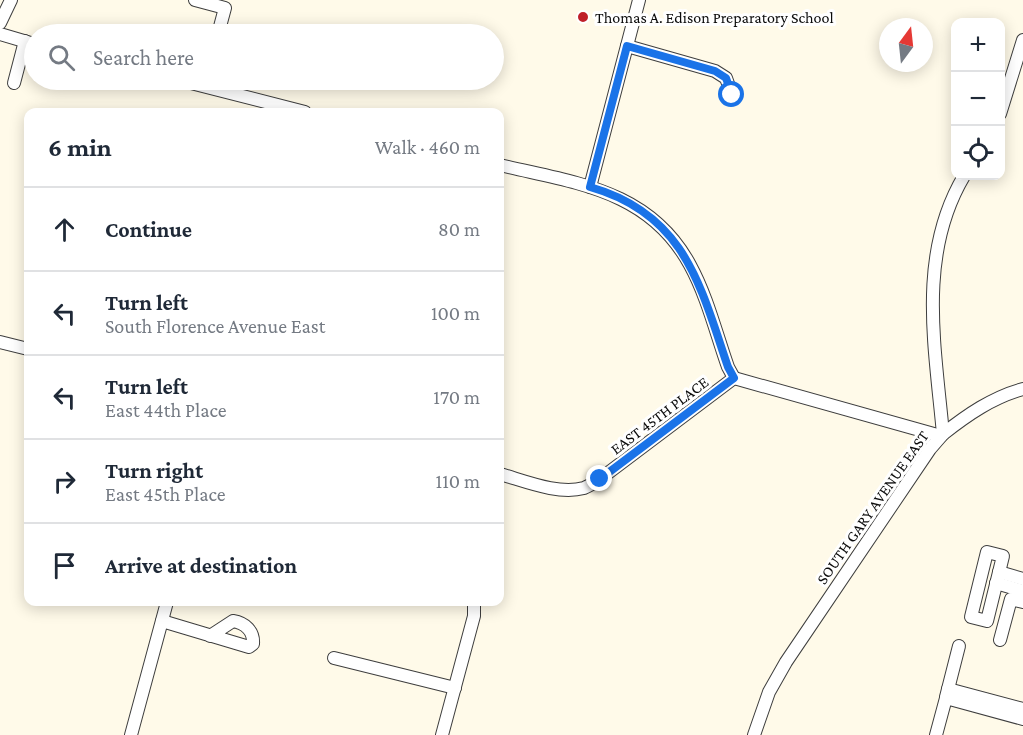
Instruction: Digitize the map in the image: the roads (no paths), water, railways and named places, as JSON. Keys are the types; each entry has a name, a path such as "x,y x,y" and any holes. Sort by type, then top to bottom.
{"street":[{"path":"0,23 11,0"},
{"path":"195,0 225,8 221,24"},
{"path":"590,187 639,0"},
{"path":"0,34 24,40"},
{"path":"1005,98 1023,40"},
{"path":"627,46 715,71 726,78 732,95"},
{"path":"14,83 24,57"},
{"path":"229,90 292,108"},
{"path":"504,166 590,187 636,206 654,220 682,251 700,285 728,367 734,378 942,435 967,415 991,401 1023,389"},
{"name":"SOUTH GARY AVENUE EAST","path":"754,735 769,692 786,662 942,435 932,301 934,273 944,219 951,198 962,180"},
{"path":"0,342 24,348"},
{"name":"EAST 45TH PLACE","path":"504,475 551,488 585,488 734,378"},
{"path":"987,552 1003,556 998,578 987,621 971,617 987,552"},
{"path":"998,578 1023,579"},
{"path":"998,578 1023,591"},
{"path":"1000,640 1011,599 1023,602"},
{"path":"131,735 166,606"},
{"path":"442,735 474,616 474,606"},
{"path":"162,621 210,636"},
{"path":"936,735 959,646"},
{"path":"334,658 455,688"},
{"path":"947,694 1023,709"},
{"path":"947,694 1023,719"}],"place":[{"name":"Thomas A. Edison Preparatory School","path":"583,17"}]}
